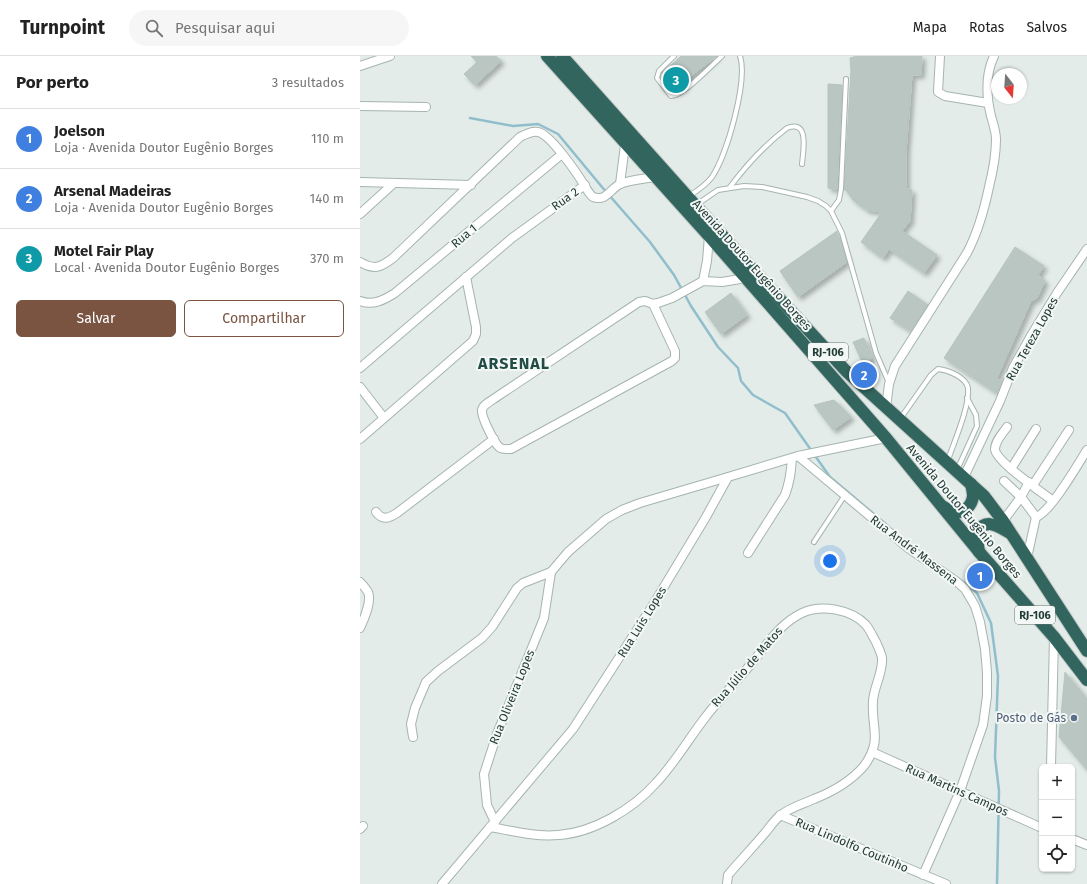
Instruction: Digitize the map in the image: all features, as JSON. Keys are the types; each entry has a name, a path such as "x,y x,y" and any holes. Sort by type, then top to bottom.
{"highway":[{"name":"Avenida Doutor Eugênio Borges","path":"547,56 625,145 709,236 886,438 980,553 1054,637 1087,680"},
{"name":"Avenida Doutor Eugênio Borges","path":"562,56 754,272 846,371 984,496 1003,521 1026,558 1086,646"},
{"path":"939,504 954,512 963,511 966,509 972,502 973,496 964,477"},
{"path":"980,553 976,533 979,527 986,524 991,524 1011,533"}],"street":[{"path":"360,66 390,56"},
{"path":"940,56 938,92 945,96 988,103"},
{"path":"886,408 889,384 896,366 967,253 975,238 981,221 995,160 996,137 988,103 987,79 989,66 994,56"},
{"path":"360,106 426,107"},
{"name":"Rua 2","path":"360,262 374,268 393,258 471,186 520,137 536,131 542,133 549,138 562,154 584,185 512,238 466,277"},
{"path":"620,184 625,145"},
{"name":"Rua 1","path":"360,301 374,303 380,302 395,293 562,154"},
{"path":"584,185 593,197 605,197 620,184 655,177"},
{"path":"360,182 471,186"},
{"path":"360,214 394,183"},
{"path":"703,281 708,261 709,236"},
{"name":"Rua Tereza Lopes","path":"964,477 1017,361 1057,293 1087,249"},
{"path":"360,368 466,277 476,327 474,341 360,439"},
{"path":"653,304 675,351 675,358 672,361 511,449 499,447 482,413 484,407 639,302 645,301 653,304 672,298 703,281 722,282 746,278"},
{"path":"360,388 384,418"},
{"path":"1007,427 995,448 997,456 1011,470 1053,501"},
{"path":"1011,470 1036,429"},
{"path":"1003,521 1069,430"},
{"path":"413,737 411,724 415,708 426,682 438,671 482,638 492,627 517,588 522,583 551,572 568,552 606,519 622,510 640,503 795,457 886,438"},
{"path":"376,512 383,518 387,518 397,513 494,439"},
{"path":"1026,558 1036,517 1044,513 1087,450"},
{"path":"748,554 789,485 795,457"},
{"name":"Rua André Massena","path":"795,457 845,495 908,548 956,581 965,589 975,606 980,622 985,649 987,672 983,725 960,791 923,875"},
{"name":"Rua Luís Lopes","path":"447,882 573,729 653,605 706,517 728,477"},
{"path":"1004,481 1021,497 1036,517"},
{"name":"Rua Oliveira Lopes","path":"493,825 487,804 484,774 497,734 544,618 551,572"},
{"path":"360,582 368,591 369,596 367,608 360,628"},
{"name":"Rua Júlio de Matos","path":"493,825 529,834 560,835 587,829 610,819 626,809 656,783 724,693 759,655 778,630 788,621 804,612 819,609 832,609 858,618 866,625 881,653 881,669 873,694 872,713 876,739 872,752 863,766 842,785 780,815 728,875 728,884"},
{"path":"1051,764 1054,637"},
{"name":"Rua Martins Campos","path":"872,752 1039,827"},
{"name":"Rua Lindolfo Coutinho","path":"780,815 946,884"},
{"path":"1075,840 1087,845"}],"lane":[{"path":"674,56 659,71 657,78 671,96 675,96 683,92 722,56"},
{"path":"692,201 700,189 711,178 730,135 741,76 742,66 740,56"},
{"path":"830,211 839,200 841,189 846,79"},
{"path":"730,187 758,152 787,128 792,126 796,126 801,130 804,137 802,164"},
{"path":"692,201 718,190 730,187 762,187 807,197 818,201 830,211 842,233 876,353 889,384"},
{"path":"900,420 931,375 938,369 952,373 965,382 968,387 965,410 947,462"},
{"path":"964,477 977,426 976,415 967,398"},
{"path":"814,542 845,495"}],"building":[{"path":"471,56 496,56 501,61 475,85 464,74 477,62"},
{"path":"681,56 717,56 674,89 662,73"},
{"path":"857,56 922,56 921,75 912,75 906,152 906,189 912,190 910,221 902,231 937,255 924,273 889,249 883,258 861,242 882,212 867,210 853,200 846,190 844,190 851,71 850,58"},
{"path":"828,84 842,85 837,189 828,188"},
{"path":"837,231 847,262 798,297 780,271"},
{"path":"1015,247 1044,266 1038,275 1045,281 1037,298 1031,301 997,378 1002,381 997,393 944,358"},
{"path":"908,291 928,305 911,331 890,318"},
{"path":"731,293 747,315 721,334 705,312"},
{"path":"864,338 872,358 863,364 853,342"},
{"path":"834,400 851,417 833,430 814,405"},
{"name":"Posto de Gás","path":"1065,672 1087,699 1087,770 1059,737"}],"waterway":[{"path":"470,118 513,126 538,124 558,134 650,242 674,275 691,306 718,347 738,368 741,381 753,395 785,413 830,477 888,526"},
{"path":"962,581 977,593 991,623 998,676 995,757 999,791 997,884"}],"place":[{"name":"Motel Fair Play","path":"676,80"},
{"name":"Arsenal Madeiras","path":"864,375"},
{"name":"Joelson","path":"980,576"},
{"name":"Posto de Gás","path":"1074,718"}],"district":[{"name":"ARSENAL","path":"514,363"}]}
